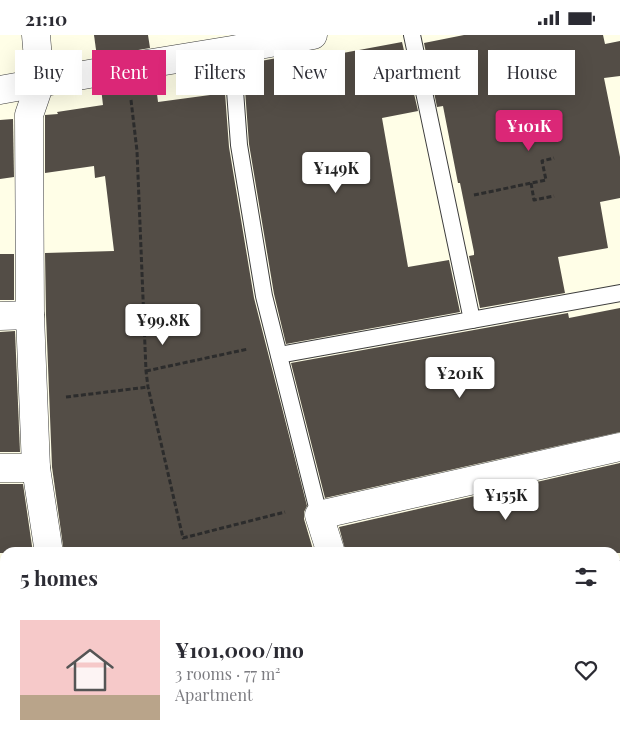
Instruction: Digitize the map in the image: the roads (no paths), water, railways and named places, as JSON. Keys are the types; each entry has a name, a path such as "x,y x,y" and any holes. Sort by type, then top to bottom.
{"street":[{"path":"36,35 37,50"},
{"path":"232,50 313,35"},
{"path":"82,75 176,59"},
{"path":"0,90 15,87"},
{"path":"36,95 29,115 30,315 36,468 48,547"},
{"path":"0,316 30,315"},
{"path":"329,547 318,515 620,447"},
{"path":"0,469 36,468"}],"lane":[{"path":"412,35 472,320"},
{"path":"235,95 239,145 264,296 318,515"},
{"path":"277,349 472,320 620,293"}]}
